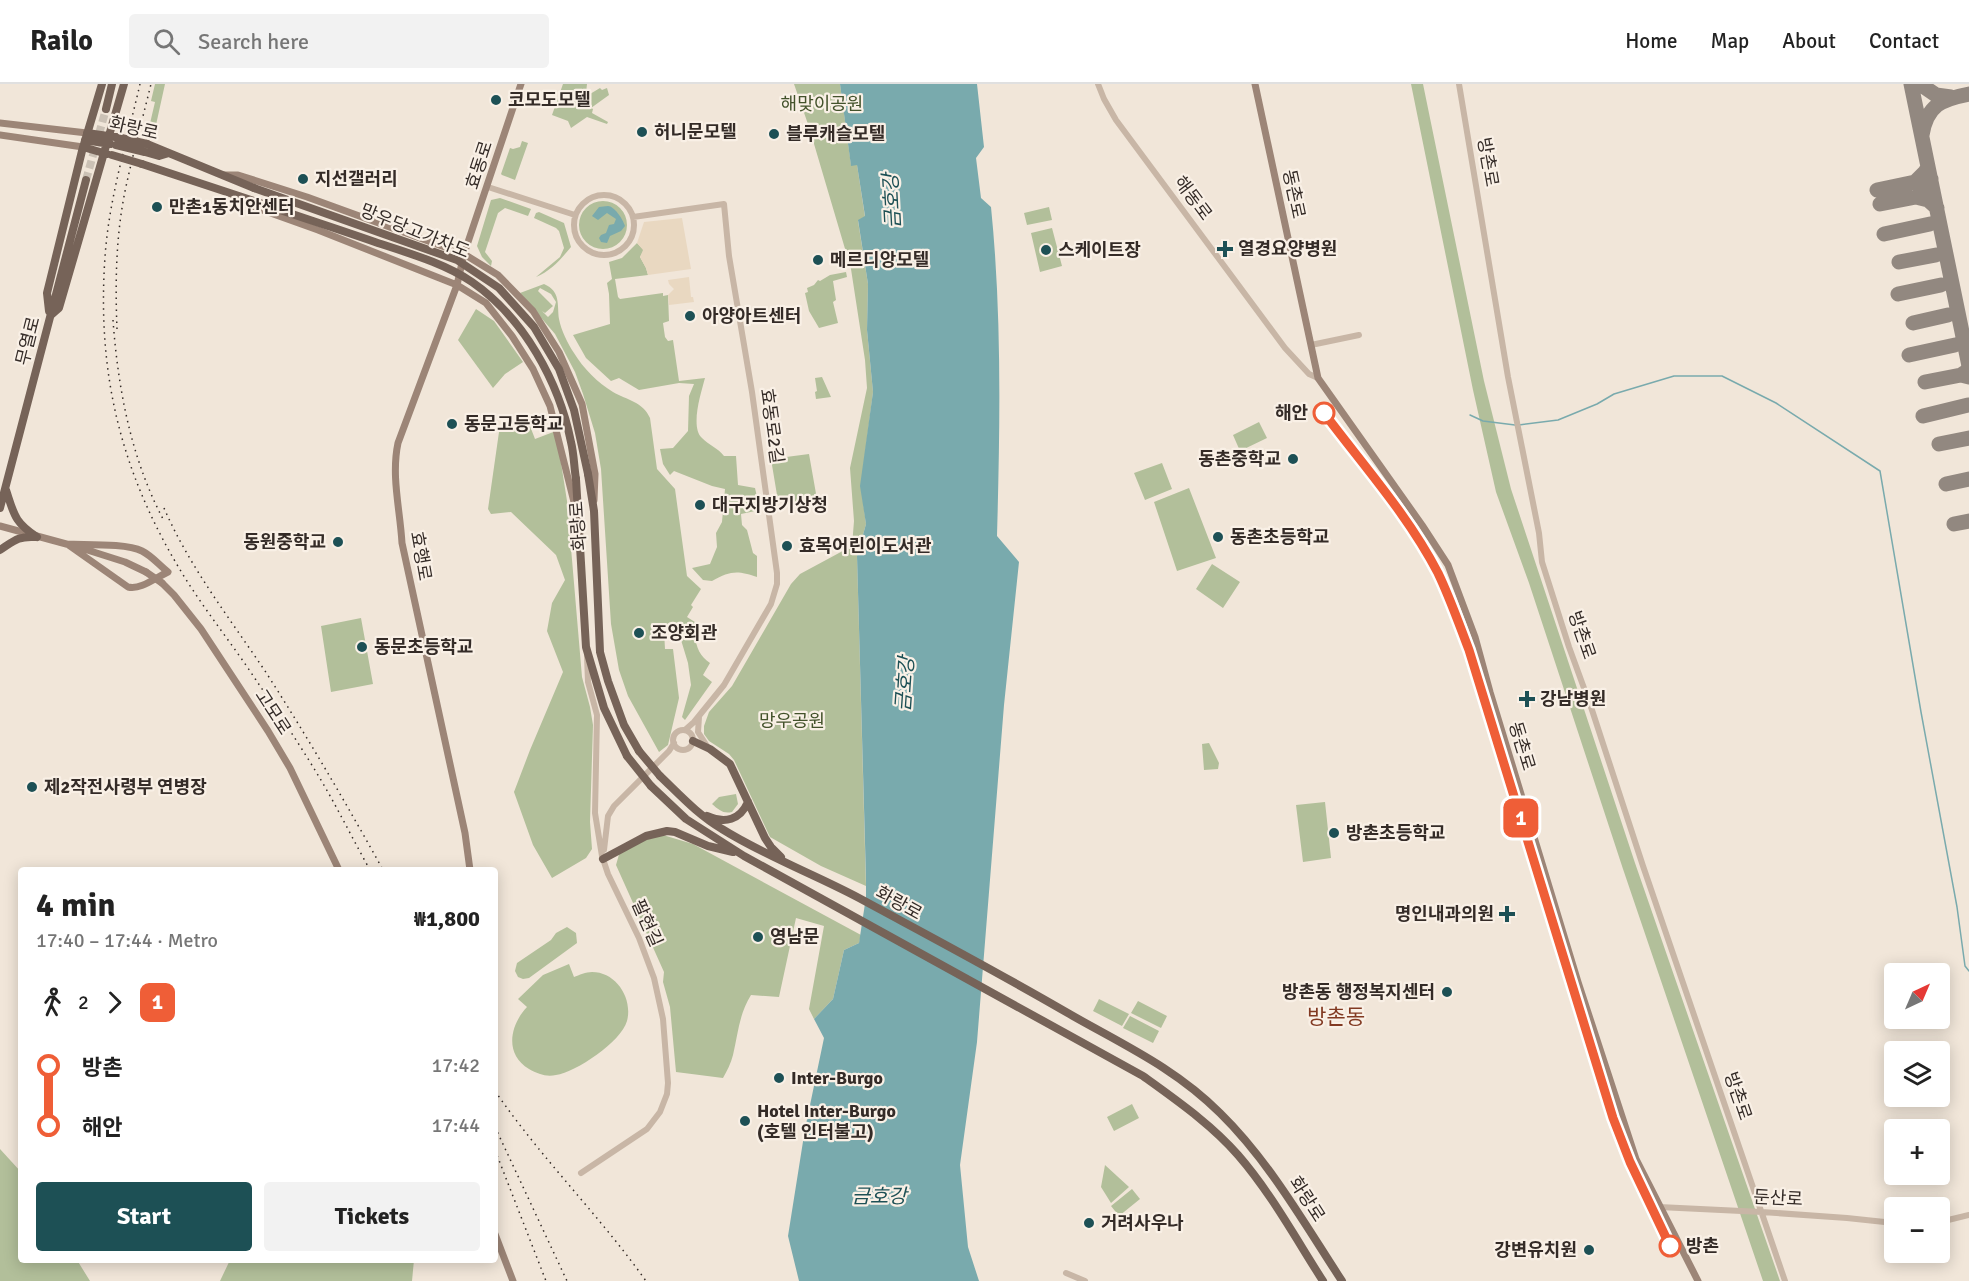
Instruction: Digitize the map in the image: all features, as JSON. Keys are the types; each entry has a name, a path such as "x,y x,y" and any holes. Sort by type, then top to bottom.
{"main road":[{"path":"50,316 47,293 85,140 102,84"},
{"path":"106,109 112,84"},
{"path":"50,316 59,308 112,141 124,84"},
{"name":"효동로","path":"464,254 521,84"},
{"name":"동촌로","path":"1255,84 1318,378 1448,565 1475,637 1578,982 1636,1159 1698,1281"},
{"name":"화랑로","path":"0,123 85,140 108,154 254,201"},
{"name":"화랑로","path":"0,135 112,141 146,148 169,153 254,188"},
{"path":"219,174 238,175 307,197 464,254 498,275 532,311 559,352 582,404 596,474 594,511"},
{"name":"무열로","path":"0,508 86,180"},
{"name":"망우당고가차도","path":"254,188 457,260 499,288 534,327 559,369 574,410 588,474"},
{"path":"238,195 248,205 457,285 486,303 512,336 533,369 550,405 577,517"},
{"name":"망우당고가차도","path":"254,201 447,268 471,281 497,301 521,330 541,363 559,400 571,442 576,479"},
{"name":"효행로","path":"464,254 457,285 398,442 394,460 394,481 402,543 465,833 470,867"},
{"name":"화랑로","path":"588,474 594,511 600,652 624,725 639,751 660,776 693,808 739,839 857,897 1064,1010 1174,1074 1220,1112 1243,1138 1281,1186 1342,1281"},
{"name":"화랑로","path":"576,479 586,646 604,708 627,756 651,786 686,819 744,856 1143,1076 1189,1109 1238,1155 1323,1281"},
{"path":"5,488 17,520 37,537"},
{"path":"0,526 67,544 140,550 168,572 141,586 128,587 67,544"},
{"path":"0,550 11,541 21,537 37,537"},
{"name":"고모로","path":"67,544 125,562 146,572 174,595 201,629 268,731 290,768 338,867"},
{"path":"692,741 708,748 730,764 771,847 784,860 801,870"},
{"path":"693,808 713,819 731,819 741,814 748,802"},
{"path":"603,858 646,836 666,831 689,836 708,846 744,856"},
{"path":"498,1242 513,1281"}],"street":[{"name":"해동로","path":"1098,84 1116,120 1222,264 1286,348 1309,374 1318,378"},
{"name":"방촌로","path":"1459,84 1508,378 1539,533 1542,562 1643,867 1785,1281"},
{"path":"488,187 575,215"},
{"path":"599,195 607,195 621,201 633,216 632,235 628,242 622,249 607,255 590,252 580,244 574,232 575,215 586,200 599,195"},
{"name":"효동로2길","path":"633,216 724,204 729,256 752,392 777,573 777,584 771,604 724,685 694,722"},
{"path":"1311,345 1359,335"},
{"name":"팔현길","path":"581,1173 647,1129 660,1112 667,1094 668,1083 663,1019 654,978 639,938 608,874 603,858 595,813 597,715 588,682 586,646"},
{"path":"699,715 698,732 708,748"},
{"path":"603,858 608,816 620,799 669,751 676,733 685,730 694,722"},
{"path":"692,741 694,722"},
{"path":"685,730 692,741"},
{"path":"669,751 673,748 680,749 692,741"},
{"path":"674,743 680,749"},
{"name":"둔산로","path":"1659,1207 1762,1212 1884,1222"},
{"path":"1950,1220 1969,1215"},
{"path":"1066,1273 1085,1281"}],"green space":[{"path":"155,84 165,84 154,134 148,132 155,102 151,101"},
{"path":"563,84 587,84 586,93 590,94 600,88 602,90 607,88 609,95 591,108 592,113 608,122 607,124 587,117 571,128 568,121 552,115"},
{"name":"망우공원","path":"794,84 840,84 851,165 857,165 865,217 858,221 868,284 867,330 873,392 861,486 866,524 857,556 866,886 821,866 770,837 734,760 709,741 704,734 709,712 732,686 791,584 800,574 852,546 854,521 850,468 867,388 865,360 851,269"},
{"path":"1411,84 1423,84 1484,381 1511,489 1635,863 1780,1281 1763,1281 1529,583 1496,492"},
{"path":"522,141 528,143 515,180 501,174 510,148 520,147"},
{"path":"500,198 531,209 528,216 505,208 498,213 485,252 492,261 491,266 482,257 477,246 491,200"},
{"path":"598,201 608,201 620,208 627,220 627,230 620,242 608,249 598,249 583,238 579,230 579,220 590,205"},
{"path":"1049,207 1052,220 1027,225 1024,213"},
{"path":"539,212 564,223 571,247 551,268 536,277 560,257 564,248 556,228 534,218"},
{"name":"스케이트장","path":"1052,228 1062,266 1040,272 1031,233"},
{"path":"637,243 644,250 640,257 648,275 615,279 618,297 620,299 663,293 663,296 668,295 669,321 663,323 665,337 668,341 673,340 679,381 705,378 697,418 699,433 724,456 736,456 738,485 755,488 760,510 741,514 742,525 747,530 753,553 757,556 757,577 734,573 712,581 703,580 692,568 710,564 717,547 716,533 722,522 725,489 674,471 670,475 663,464 660,449 673,448 688,431 689,396 694,384 679,383 639,390 619,378 611,381 586,358 573,335 610,324 607,283 612,279 609,262 622,258"},
{"path":"846,272 847,277 833,281 836,300 833,302 838,323 819,328 809,311 805,293 808,292 807,288 830,275"},
{"path":"544,284 553,290 556,294 563,332 582,364 596,380 613,392 639,405 647,413 650,418 657,469 675,489 687,576 701,589 687,617 698,624 697,646 702,656 710,663 703,675 712,682 685,720 682,717 691,685 688,663 678,630 664,631 665,649 673,649 679,698 668,745 659,752 628,696 619,670 611,624 601,469 595,433 575,372 555,334 520,293","holes":["540,288 551,294 556,302 553,312 548,317 542,311 545,313 553,306 538,291"]},
{"path":"476,309 494,321 523,362 505,374 493,388 458,340"},
{"path":"822,377 831,397 816,399 815,378"},
{"path":"1259,422 1267,438 1240,451 1233,435"},
{"path":"530,426 535,439 556,431 567,501 582,677 593,725 590,822 592,849 586,858 552,878 533,845 514,792 563,672 547,631 552,603 565,580 556,555 511,512 491,514 488,509 499,432"},
{"path":"809,454 818,505 814,507 799,502 778,501 771,459"},
{"path":"1162,463 1172,489 1145,500 1134,473"},
{"path":"1189,488 1216,558 1177,571 1154,502"},
{"path":"1212,564 1240,582 1223,608 1196,589"},
{"path":"361,618 373,684 331,692 321,626"},
{"path":"1209,743 1219,763 1218,769 1204,770 1202,744"},
{"path":"736,794 738,804 732,812 719,810 712,804 719,797"},
{"path":"1325,802 1331,858 1303,862 1296,805"},
{"path":"663,835 693,844 861,935 859,943 844,950 833,999 814,1019 809,1009 824,926 796,918 779,997 751,995 741,1017 733,1055 723,1078 676,1072 670,1007 663,982 664,972 616,865 620,851 647,838"},
{"path":"567,927 576,933 577,943 529,978 518,977 515,971 517,963"},
{"path":"569,964 574,977 592,972 601,973 615,981 625,995 627,1021 607,1047 586,1062 565,1073 552,1076 542,1075 521,1063 513,1048 512,1039 517,1022 527,1007 518,999 543,975"},
{"path":"1099,999 1129,1014 1122,1026 1093,1011"},
{"path":"1138,1001 1167,1016 1161,1028 1131,1013"},
{"path":"1130,1016 1159,1031 1153,1043 1123,1028"},
{"path":"1132,1104 1139,1118 1114,1131 1107,1117"},
{"path":"0,1149 18,1169 18,1263 79,1263 90,1281 0,1281"},
{"path":"1105,1165 1129,1187 1111,1203 1101,1187"},
{"path":"1132,1189 1140,1199 1119,1216 1111,1206"},
{"path":"229,1263 414,1263 412,1281 220,1281"}],"shaded area":[{"path":"682,218 691,269 648,275 640,257 643,250 637,243 644,222"},
{"path":"689,277 691,297 694,302 669,305 668,295 674,289 668,280"}],"water":[{"name":"금호강","path":"840,84 977,84 984,147 976,158 981,198 991,207 999,330 997,536 1019,562 1004,705 977,1042 960,1165 968,1247 979,1281 799,1281 788,1236 805,1129 824,1038 814,1019 833,999 844,950 859,943 866,897 857,556 866,524 860,486 873,392 867,330 868,284 858,220 865,216 857,165 851,166"},
{"path":"608,206 618,213 625,226 621,231 610,236 607,243 601,242 599,238 606,233 609,225 614,224 616,219 607,213 598,220 592,216 599,207"}],"waterway":[{"path":"1519,425 1558,420 1597,404 1614,394 1674,376 1722,376 1776,403 1880,471 1957,907 1965,966 1969,971"},
{"path":"1470,415 1483,421 1515,425"}],"taxiway":[{"path":"1911,84 1969,366 1967,371 1961,375 1969,377"},
{"path":"1920,84 1936,95 1951,97"},
{"path":"1922,135 1924,125 1937,105 1951,98 1969,94"},
{"path":"1928,167 1915,182 1928,185 1933,190"},
{"path":"1931,179 1927,190 1916,197 1928,200 1937,208"},
{"path":"1877,190 1915,182"},
{"path":"1880,204 1916,197"},
{"path":"1884,234 1930,224"},
{"path":"1899,262 1936,255"},
{"path":"1898,294 1941,285"},
{"path":"1913,323 1948,315"},
{"path":"1909,355 1955,345"},
{"path":"1925,382 1961,375"},
{"path":"1923,416 1968,405"},
{"path":"1939,444 1969,438"},
{"path":"1946,484 1969,479"},
{"path":"1954,524 1969,521"}],"tunnel":[{"path":"86,180 106,109"}],"railway":[{"path":"140,84 110,213 105,257 103,299 105,340 109,380 117,419 141,494 179,568 303,751 368,867"},
{"path":"117,329 116,274 123,200 151,84"},
{"path":"113,320 118,372 134,447 142,472 163,519"},
{"path":"164,508 186,552 282,698 381,867"},
{"path":"498,1095 531,1140 646,1281"},
{"path":"498,1133 567,1281"},
{"path":"498,1158 546,1281"}],"metro line":[{"name":"1","path":"1324,413 1409,525 1438,573 1469,650 1613,1118 1630,1162 1670,1246"}],"place":[{"name":"코모도모텔","path":"496,100"},
{"name":"허니문모텔","path":"642,132"},
{"name":"블루캐슬모텔","path":"774,134"},
{"name":"지선갤러리","path":"303,179"},
{"name":"만촌1동치안센터","path":"157,207"},
{"name":"열경요양병원","path":"1225,249"},
{"name":"스케이트장","path":"1046,250"},
{"name":"메르디앙모텔","path":"818,260"},
{"name":"아양아트센터","path":"690,316"},
{"name":"해안","path":"1324,413"},
{"name":"동문고등학교","path":"452,424"},
{"name":"동촌중학교","path":"1293,459"},
{"name":"대구지방기상청","path":"700,505"},
{"name":"동촌초등학교","path":"1218,537"},
{"name":"동원중학교","path":"338,542"},
{"name":"효목어린이도서관","path":"787,546"},
{"name":"조양회관","path":"639,633"},
{"name":"동문초등학교","path":"362,647"},
{"name":"강남병원","path":"1527,699"},
{"name":"제2작전사령부 연병장","path":"32,787"},
{"name":"방촌초등학교","path":"1334,833"},
{"name":"명인내과의원","path":"1507,914"},
{"name":"영남문","path":"758,937"},
{"name":"방촌동 행정복지센터","path":"1447,992"},
{"name":"Inter-Burgo","path":"779,1078"},
{"name":"Hotel Inter-Burgo (호텔 인터불고)","path":"745,1121"},
{"name":"거려사우나","path":"1089,1223"},
{"name":"방촌","path":"1670,1246"},
{"name":"강변유치원","path":"1589,1250"}],"district":[{"name":"방촌동","path":"1336,1017"}],"park label":[{"name":"해맞이공원","path":"822,104"}]}
